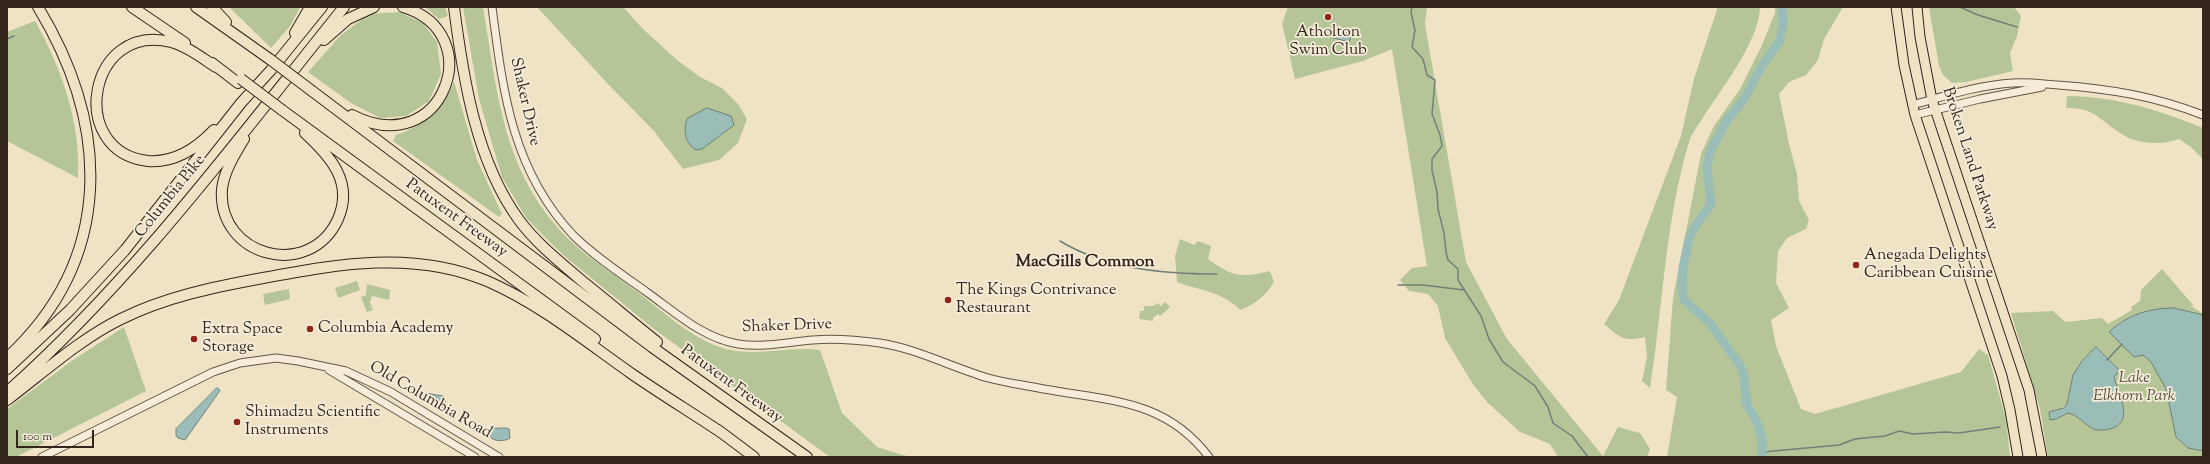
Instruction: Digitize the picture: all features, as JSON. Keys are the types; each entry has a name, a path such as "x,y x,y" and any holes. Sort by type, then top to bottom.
{"highway":[{"path":"7,358 52,306 71,273 84,237 92,185 87,130 77,91 61,50 38,7"},
{"path":"132,7 216,66"},
{"name":"Patuxent Freeway","path":"140,7 281,112 409,203 754,457"},
{"name":"Patuxent Freeway","path":"196,7 271,60 652,347 807,457"},
{"path":"212,7 222,19 271,60"},
{"path":"271,70 310,7"},
{"name":"Columbia Pike","path":"7,369 70,310 125,250 241,104 271,70 322,7"},
{"name":"Columbia Pike","path":"7,392 57,346 112,290 165,229 344,7"},
{"path":"285,80 337,28 359,13 374,7"},
{"path":"312,91 362,120 382,126 392,126 410,122 431,109 442,96 445,88 449,69 447,51 439,32 432,23 422,15 403,7"},
{"path":"454,7 466,81 485,156 498,188 520,221 544,248 565,266 760,424"},
{"path":"239,81 188,49 171,42 161,40 143,42 125,49 114,58 104,70 97,88 96,108 102,128 116,146 134,157 154,161 166,160 184,155 201,143 241,104"},
{"path":"265,106 228,168 222,188 222,197 226,216 234,231 248,245 264,253 289,255 314,247 330,233 340,215 343,195 340,175 329,157 281,112"},
{"path":"300,129 352,166 409,203"},
{"path":"7,400 99,331 139,311 162,302 217,288 320,268 357,263 400,262 428,265 464,273 507,291 541,310 633,375 722,433"}],"main road":[{"path":"1896,7 1903,58 1912,105 2002,376 2010,410 2018,457"},
{"name":"Broken Land Parkway","path":"1918,7 1920,37 1932,100 2027,384 2034,408 2042,457"}],"street":[{"name":"Shaker Drive","path":"492,7 501,75 511,123 526,166 541,193 561,220 592,252 698,330 727,342 747,345 762,346 828,339 882,344 920,353 1001,381 1131,403 1170,419 1189,434 1209,457"},
{"path":"1912,105 2007,84 2032,83 2085,86 2134,94 2203,115"},
{"path":"1915,115 2014,91 2060,85"},
{"name":"Old Columbia Road","path":"42,457 213,372 240,362 276,358 346,371 378,385 499,457"},
{"name":"Old Columbia Road","path":"322,366 475,457"}],"green space":[{"path":"229,7 300,7 291,25 271,48"},
{"path":"425,7 445,7 448,16 439,19"},
{"path":"463,7 483,7 500,104 508,135 518,164 532,192 551,219 575,245 678,324 701,339 726,349 738,351 761,352 797,349 820,350 842,413 877,447 910,457 830,457 654,329 563,255 526,218 502,177 479,99"},
{"path":"537,7 623,7 644,30 677,60 700,77 722,88 738,104 747,119 738,143 719,160 683,169 654,131 607,83"},
{"path":"1288,7 1427,7 1425,24 1466,262 1507,339 1603,456 1618,427 1640,433 1650,449 1647,457 1558,457 1550,444 1520,432 1488,403 1474,386 1445,338 1438,306 1428,294 1409,291 1400,280 1412,268 1427,266 1392,49 1363,61 1295,79 1282,24"},
{"path":"1718,7 1760,7 1758,21 1746,50 1738,65 1691,136 1689,142 1681,172 1665,265 1650,388 1642,381 1647,357 1645,337 1632,339 1623,338 1614,333 1604,324 1619,300 1681,136 1694,79"},
{"path":"1775,7 1843,7 1824,39 1818,60 1806,75 1789,82 1779,94 1789,144 1797,174 1799,201 1809,220 1806,229 1787,238 1778,251 1776,283 1789,308 1771,320 1776,346 1801,409 1815,414 1961,372 1979,349 1988,355 2006,419 2010,457 1667,457 1677,397 1666,390 1673,298 1701,154 1714,126 1740,89 1762,45 1775,13"},
{"path":"1929,7 2014,7 2021,16 2017,36 2010,53 2013,71 1966,82 1952,83 1943,75 1939,66"},
{"path":"399,12 423,23 437,42 441,74 429,101 406,116 380,118 351,103 308,72 341,35 369,14"},
{"path":"35,21 54,58 68,97 76,137 78,178 7,141 7,32"},
{"path":"454,82 477,160 502,214 499,217 393,141 396,135 415,127 431,115 444,100"},
{"path":"2067,96 2102,98 2136,105 2170,115 2203,128 2203,159 2191,147 2179,139 2165,143 2149,143 2126,137 2089,112 2075,108 2066,108"},
{"path":"1180,239 1194,245 1198,241 1211,246 1208,259 1231,273 1251,275 1270,271 1274,282 1260,299 1240,310 1234,304 1219,295 1177,282 1175,256"},
{"name":"Lake Elkhorn Park","path":"2162,269 2194,306 2190,305 2203,314 2203,457 2048,457 2040,409 2011,313 2053,311 2065,322 2102,318 2108,324 2132,310 2131,307 2140,301 2141,290"},
{"path":"357,281 360,290 338,298 335,288"},
{"path":"367,284 390,290 389,300 372,296 370,302 373,310 367,312 361,297 366,295"},
{"path":"289,289 290,299 265,305 263,294"},
{"path":"1165,302 1170,307 1160,316 1158,314 1153,318 1153,321 1139,319 1140,311 1144,311 1144,306 1153,306 1158,303 1161,306"},
{"path":"124,327 146,391 16,457 7,457 7,409 73,360"}],"water":[{"path":"1333,27 1351,36 1349,42 1330,37"},
{"path":"707,108 731,116 734,125 702,149 696,150 687,140 685,128 687,119"},
{"path":"2174,308 2203,315 2203,451 2188,448 2176,437 2166,389 2151,362 2143,355 2134,357 2109,332 2123,321 2147,311"},
{"path":"2096,347 2119,370 2114,377 2123,405 2123,418 2119,424 2113,428 2101,430 2096,430 2090,427 2072,414 2068,413 2056,419 2050,420 2049,412 2064,408 2067,404 2073,375 2082,361"},
{"path":"217,388 220,390 219,392 185,440 178,438 176,435 176,429"},
{"path":"419,392 443,396 445,398 445,405 442,407 418,395"},
{"path":"490,429 509,429 510,438 507,440 500,441 491,438 487,433"}],"waterway":[{"path":"1412,7 1411,13 1415,30 1412,47 1423,59 1427,75 1435,80 1432,114 1440,135 1442,146 1432,159 1432,170 1448,260 1458,269 1458,280 1481,316 1489,339 1503,362 1535,386 1548,407 1553,423 1572,436 1588,457"},
{"path":"1762,457 1762,437 1755,418 1747,405 1744,376 1740,365 1710,323 1684,300 1682,291 1683,268 1689,239 1694,228 1711,204 1707,167 1710,152 1727,120 1745,98 1760,69 1780,40 1783,24 1782,7"},
{"path":"1960,7 1978,15 2017,27"},
{"path":"7,39 14,36"},
{"path":"1060,241 1096,258 1116,264 1156,271 1217,274"},
{"path":"1398,285 1423,285 1464,290"},
{"path":"2107,360 2122,344"},
{"path":"1763,452 1839,445 1855,439 1885,436 1899,431 1913,434 1945,432 1959,433 2000,427"}],"place":[{"name":"Atholton Swim Club","path":"1328,17"},
{"name":"Anegada Delights Caribbean Cuisine","path":"1856,265"},
{"name":"The Kings Contrivance Restaurant","path":"948,300"},
{"name":"Columbia Academy","path":"310,329"},
{"name":"Extra Space Storage","path":"194,339"},
{"name":"Shimadzu Scientific Instruments","path":"237,422"}],"district":[{"name":"MacGills Common","path":"1085,263"}]}
